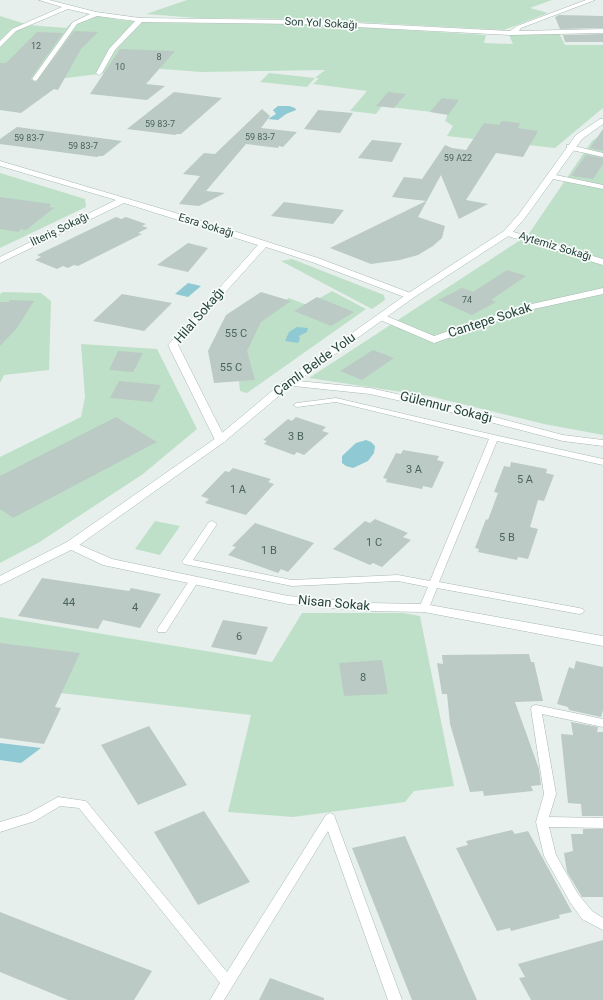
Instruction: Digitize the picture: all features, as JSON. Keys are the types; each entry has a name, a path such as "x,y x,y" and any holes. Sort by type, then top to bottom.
{"street":[{"name":"Son Yol Sokağı","path":"42,0 96,14 140,20 299,22 513,33 603,31"},
{"path":"513,33 519,27 592,0"},
{"path":"0,45 14,30 67,6"},
{"path":"35,79 75,23 96,14"},
{"path":"99,73 112,49 140,20"},
{"name":"Çamlı Belde Yolu","path":"0,581 71,545 220,440 288,383 410,296 507,233 522,216 570,147 579,137 603,121"},
{"path":"570,147 603,155"},
{"name":"Esra Sokağı","path":"0,163 315,260 410,296"},
{"path":"551,176 602,186"},
{"name":"İlteriş Sokağı","path":"0,260 120,201"},
{"name":"Aytemiz Sokağı","path":"507,233 603,262"},
{"name":"Hilal Sokağı","path":"220,440 174,345 264,244"},
{"name":"Cantepe Sokak","path":"381,317 434,340 526,308 603,292"},
{"name":"Gülennur Sokağı","path":"288,383 370,391 460,411 563,438 603,443"},
{"name":"Nisan Sokak","path":"71,545 108,562 288,600 367,607 424,608 603,641"}],"lane":[{"path":"297,406 336,400 494,438 603,462"},
{"path":"424,608 494,438"},
{"path":"212,524 187,562 292,583 398,578 433,586 579,611"},
{"path":"162,630 194,580"},
{"path":"603,723 536,709 550,794 542,822 550,856 574,898 587,915 603,925"},
{"path":"0,827 31,818 58,801 82,804 227,982"},
{"path":"217,1000 330,818 395,1000"},
{"path":"542,822 603,823"},
{"path":"587,915 603,915"}],"green space":[{"path":"187,0 552,0 530,8 548,13 504,30 300,19 197,18 146,14"},
{"path":"89,14 119,20 163,23 307,24 486,35 484,43 513,44 509,35 559,33 565,45 603,45 603,108 555,148 447,136 453,126 445,121 448,114 382,106 376,114 350,111 367,91 313,84 319,78 315,78 325,70 202,72 148,68 25,83 0,88 0,16 29,25 66,28 72,22"},
{"path":"269,73 315,78 307,87 260,82"},
{"path":"603,133 603,435 544,424 429,396 309,378 528,235 592,141"},
{"path":"0,173 85,199 86,207 0,248"},
{"path":"292,259 384,295 385,300 372,309 281,261"},
{"path":"332,291 366,309 247,393 240,391 236,353 259,317 289,298 307,305"},
{"path":"3,292 41,293 51,301 49,370 4,375 0,383 0,294"},
{"path":"81,344 157,349 197,429 143,474 38,543 0,563 0,457 81,417 85,397"},
{"path":"155,521 180,526 160,555 135,549"},
{"path":"302,613 403,613 420,616 454,786 414,791 405,802 293,817 228,812 251,715 0,686 0,617 272,662"}],"water":[{"path":"278,106 289,106 295,108 296,110 286,114 278,120 268,119 276,114 273,110"},
{"path":"188,283 201,286 188,297 175,294"},
{"path":"297,327 308,328 307,332 299,336 300,339 298,343 285,341 289,332"},
{"path":"366,440 375,446 374,453 368,461 353,468 342,463 342,456 356,443"},
{"path":"0,743 41,748 21,763 0,760"}],"building":[{"path":"559,15 603,16 603,28 560,29 555,17"},
{"path":"74,31 98,32 81,49 58,90 54,89 21,113 0,110 0,63 6,63 37,32 63,33 31,78 31,80 36,82"},
{"path":"603,34 603,42 565,42 563,35"},
{"path":"120,49 175,51 146,84 165,86 147,100 90,94"},
{"path":"174,92 222,98 181,134 175,135 127,129"},
{"path":"388,92 406,94 394,108 376,106"},
{"path":"442,98 459,100 448,115 430,112"},
{"path":"262,109 270,116 261,128 297,132 283,147 279,146 278,148 246,144 206,191 225,193 199,206 179,204 200,176 183,174 204,153 215,154"},
{"path":"318,110 353,113 340,133 304,129"},
{"path":"502,121 520,123 518,128 538,131 523,157 496,153 466,200 488,204 459,219 441,175 418,217 445,226 442,238 433,246 418,255 400,260 371,264 330,248 426,201 392,197 404,177 422,179 445,145 452,148 466,150 484,123 499,125"},
{"path":"17,127 122,141 103,156 97,157 0,144 0,139"},
{"path":"603,129 603,151 590,148"},
{"path":"372,140 402,143 392,162 358,158"},
{"path":"586,155 603,158 603,164 593,179 571,176"},
{"path":"0,197 51,204 49,207 54,208 26,230 21,229 18,232 0,229"},
{"path":"284,202 344,210 333,224 271,216"},
{"path":"116,217 121,219 126,217 146,224 142,226 148,228 138,233 142,234 78,266 74,265 68,268 63,266 57,269 35,260 41,257 37,255"},
{"path":"188,243 208,248 188,272 157,265"},
{"path":"507,270 526,276 491,300 496,302 472,315 438,300 462,288 473,292"},
{"path":"261,292 291,301 261,322 247,351 255,380 214,383 208,351 226,315"},
{"path":"122,294 172,303 144,331 93,321"},
{"path":"317,297 354,312 331,326 294,311"},
{"path":"10,300 34,301 17,328 0,346 0,302 9,302"},
{"path":"373,350 394,358 362,380 340,371"},
{"path":"118,351 143,353 133,372 109,370"},
{"path":"119,381 161,385 152,402 110,398"},
{"path":"116,417 157,442 13,518 0,509 0,476"},
{"path":"296,417 326,427 322,431 329,433 304,455 297,452 294,455 264,444 267,441 263,440 288,419 292,421"},
{"path":"403,450 439,456 437,460 444,462 432,488 423,486 422,489 386,482 387,479 383,478 396,453 401,454"},
{"path":"511,462 547,469 546,473 554,475 544,501 538,500 530,527 538,529 528,559 518,557 517,560 478,552 479,549 475,548 498,493 494,492 504,466 510,467"},
{"path":"233,468 271,479 268,482 274,484 246,515 205,503 209,499 201,496 225,471 229,472"},
{"path":"375,519 408,533 403,537 411,540 382,567 373,563 370,565 333,549 365,521 370,523"},
{"path":"255,523 314,543 288,572 281,569 278,573 228,555 236,547 232,546"},
{"path":"42,578 129,591 131,588 161,594 140,628 103,620 98,629 18,616"},
{"path":"223,620 268,627 256,655 211,647"},
{"path":"0,643 80,653 55,707 61,708 44,744 0,738"},
{"path":"529,654 531,662 534,662 543,701 515,702 539,769 541,785 531,786 533,791 484,796 483,791 470,792 450,724 447,694 442,694 437,663 443,664 442,655"},
{"path":"382,660 388,694 344,696 339,663"},
{"path":"576,661 603,667 603,710 601,717 569,710 568,707 557,704 569,667 574,669"},
{"path":"571,722 598,727 597,732 603,732 603,816 582,816 581,804 568,803 561,734 573,735"},
{"path":"149,726 187,785 138,805 101,745"},
{"path":"204,811 250,882 198,905 154,832"},
{"path":"583,829 603,829 603,897 582,897 567,872 564,853 573,851 571,834 583,834"},
{"path":"512,830 515,834 528,831 572,912 559,915 560,918 511,931 510,928 497,931 456,848 468,845 466,841"},
{"path":"405,836 477,1000 412,1000 352,848"},
{"path":"0,912 152,971 134,1000 68,1000 0,972"},
{"path":"603,940 603,1000 531,1000 519,978 525,977 518,964"},
{"path":"270,978 324,998 324,1000 259,1000"}]}
